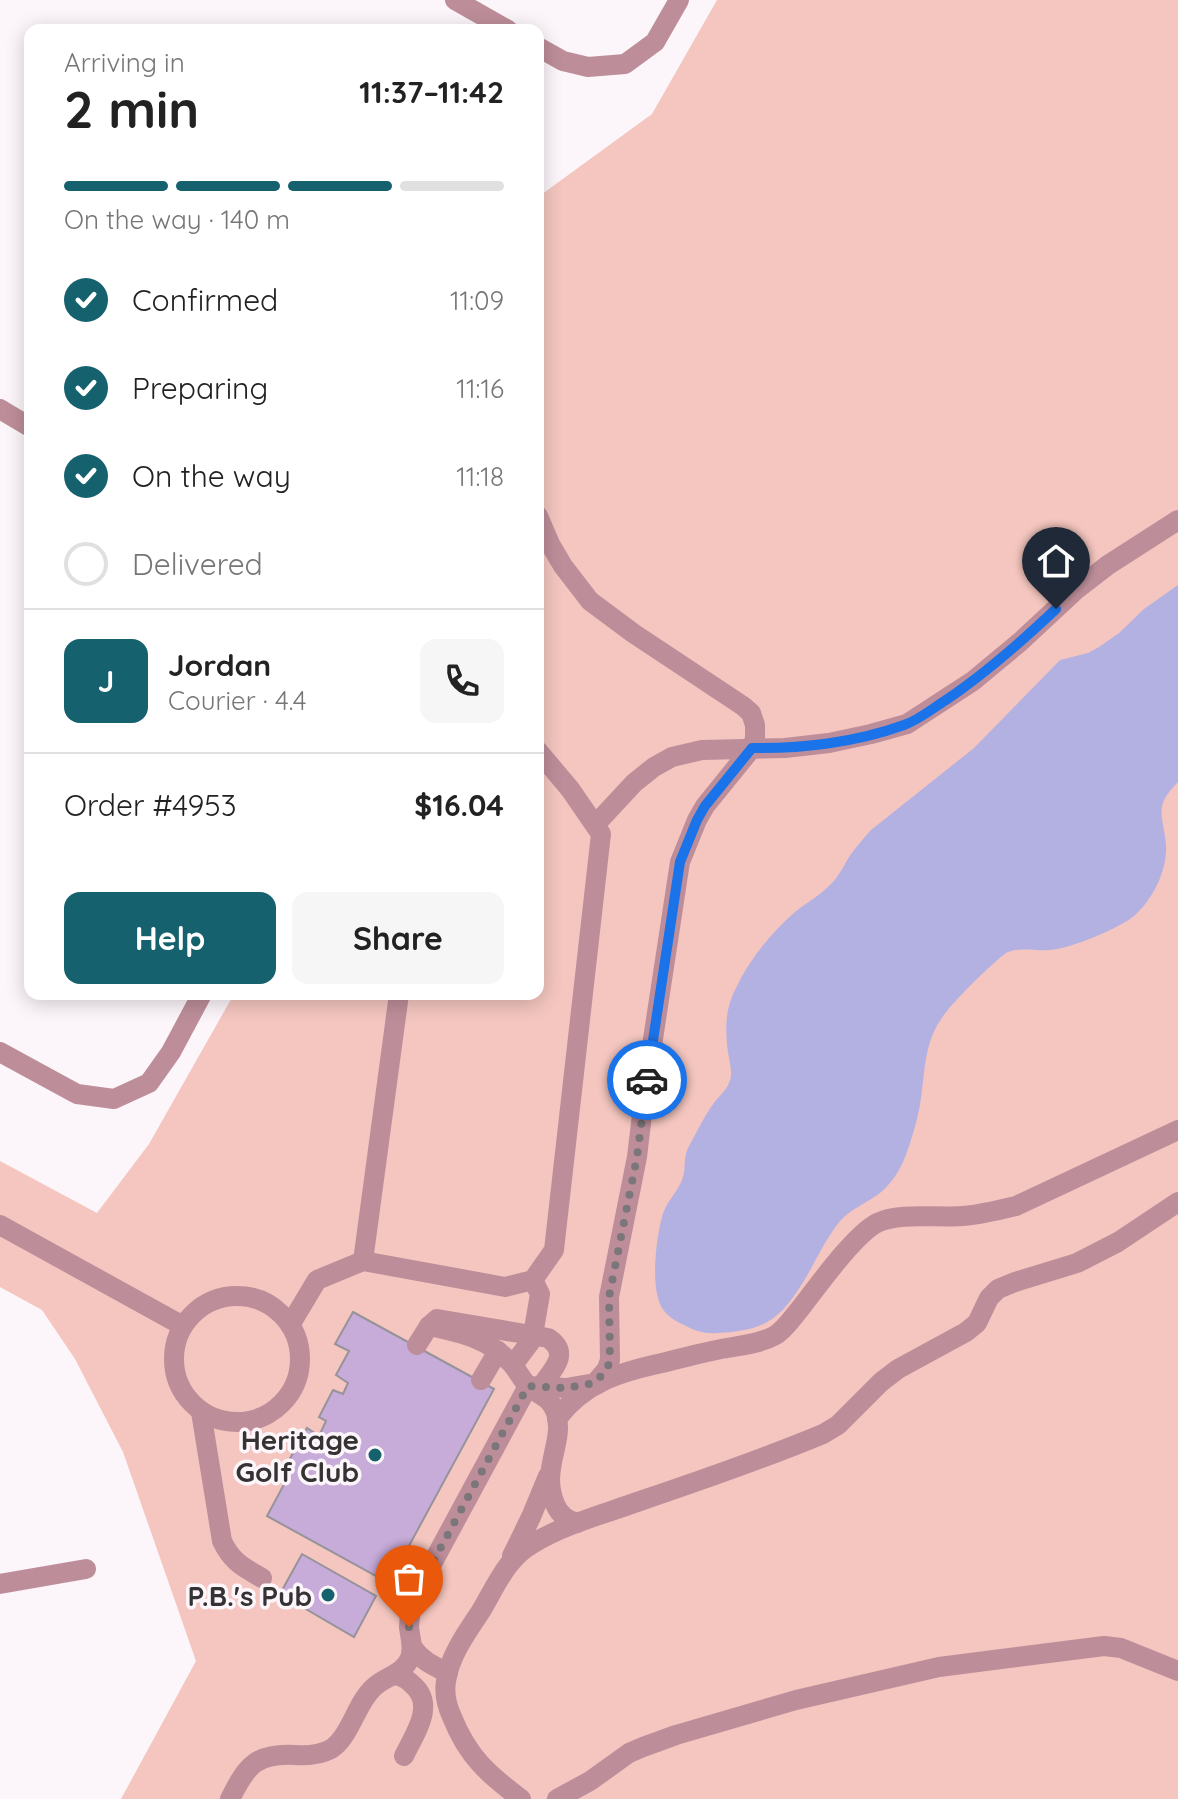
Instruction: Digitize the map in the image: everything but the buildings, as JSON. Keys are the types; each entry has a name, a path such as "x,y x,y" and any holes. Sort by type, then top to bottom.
{"street":[{"path":"455,0 497,24"},
{"path":"544,50 563,61 588,67 625,64 655,42 679,0"},
{"path":"1,413 24,424"},
{"path":"595,825 634,783 672,757 702,750 785,748 829,743 907,724 973,681 1108,565 1178,520"},
{"path":"544,530 563,566 590,601 743,706 751,713 755,725 752,748 705,806 680,862 637,1157 609,1297 610,1360 607,1369 595,1383 574,1398 557,1419"},
{"path":"290,1325 317,1280 363,1261 505,1287 533,1280 554,1250 601,834 544,758"},
{"path":"0,1052 77,1094 114,1099 149,1083 171,1052 199,1000"},
{"path":"363,1261 398,1000"},
{"path":"534,1386 566,1388 595,1383 628,1371 757,1342 775,1335 789,1323 851,1245 878,1223 892,1218 964,1216 1016,1206 1178,1130"},
{"path":"503,1573 521,1551 558,1531 718,1475 823,1434 838,1425 898,1369 977,1323 989,1298 998,1289 1077,1263 1118,1242 1178,1202"},
{"path":"0,1225 183,1326"},
{"path":"481,1380 533,1335 540,1294 533,1280"},
{"path":"241,1295 269,1305 290,1325 299,1345 300,1367 294,1387 281,1405 264,1417 243,1423 221,1421 201,1412 186,1397 176,1378 173,1356 183,1326 203,1305 221,1297 241,1295"},
{"path":"417,1345 437,1319 548,1338 557,1344 560,1352 558,1362 534,1386 420,1586 411,1610 409,1627 413,1648 429,1664 448,1673"},
{"path":"429,1326 485,1342 506,1358 552,1404 557,1419 549,1479 557,1509 577,1523"},
{"path":"201,1412 222,1541 236,1563 262,1578"},
{"path":"521,1799 473,1758 457,1729 446,1698 446,1681 457,1649 503,1573 531,1517 550,1468"},
{"path":"0,1584 86,1569"},
{"path":"557,1799 590,1781 629,1753 665,1739 796,1700 902,1674 995,1658 1104,1646 1121,1648 1178,1671"},
{"path":"230,1799 242,1777 258,1760 269,1755 317,1755 330,1750 338,1743 373,1687 404,1668 413,1648"},
{"path":"394,1675 411,1682 421,1694 424,1705 422,1718 404,1756"},
{"path":"424,1705 446,1698"}],"shaded area":[{"name":"Heritage Golf Club","path":"717,0 1178,0 1178,1799 121,1799 196,1661 123,1452 75,1359 42,1310 0,1287 0,1161 97,1213 149,1144 231,1000 544,1000 544,193 652,114"}],"water":[{"path":"1178,585 1178,782 1162,806 1166,855 1158,884 1148,901 1128,920 1082,942 1059,949 1008,952 952,1006 931,1039 916,1121 900,1169 880,1193 840,1221 783,1310 760,1326 725,1333 700,1332 672,1318 662,1308 656,1288 655,1263 660,1227 666,1207 682,1180 689,1146 707,1113 729,1083 728,1012 735,990 754,958 786,920 832,883 871,830 974,748 1060,660 1099,647"}],"way so far":[{"path":"409,1627 411,1610 420,1586 528,1386 566,1388 595,1383 607,1369 611,1348 609,1297 641,1137 647,1080"}],"place":[{"name":"Heritage Golf Club","path":"375,1455"},
{"name":"P.B.'s Pub","path":"328,1595"}],"route":[{"path":"647,1080 680,862 705,806 752,748 829,743 907,724 973,681 1056,609"}]}
